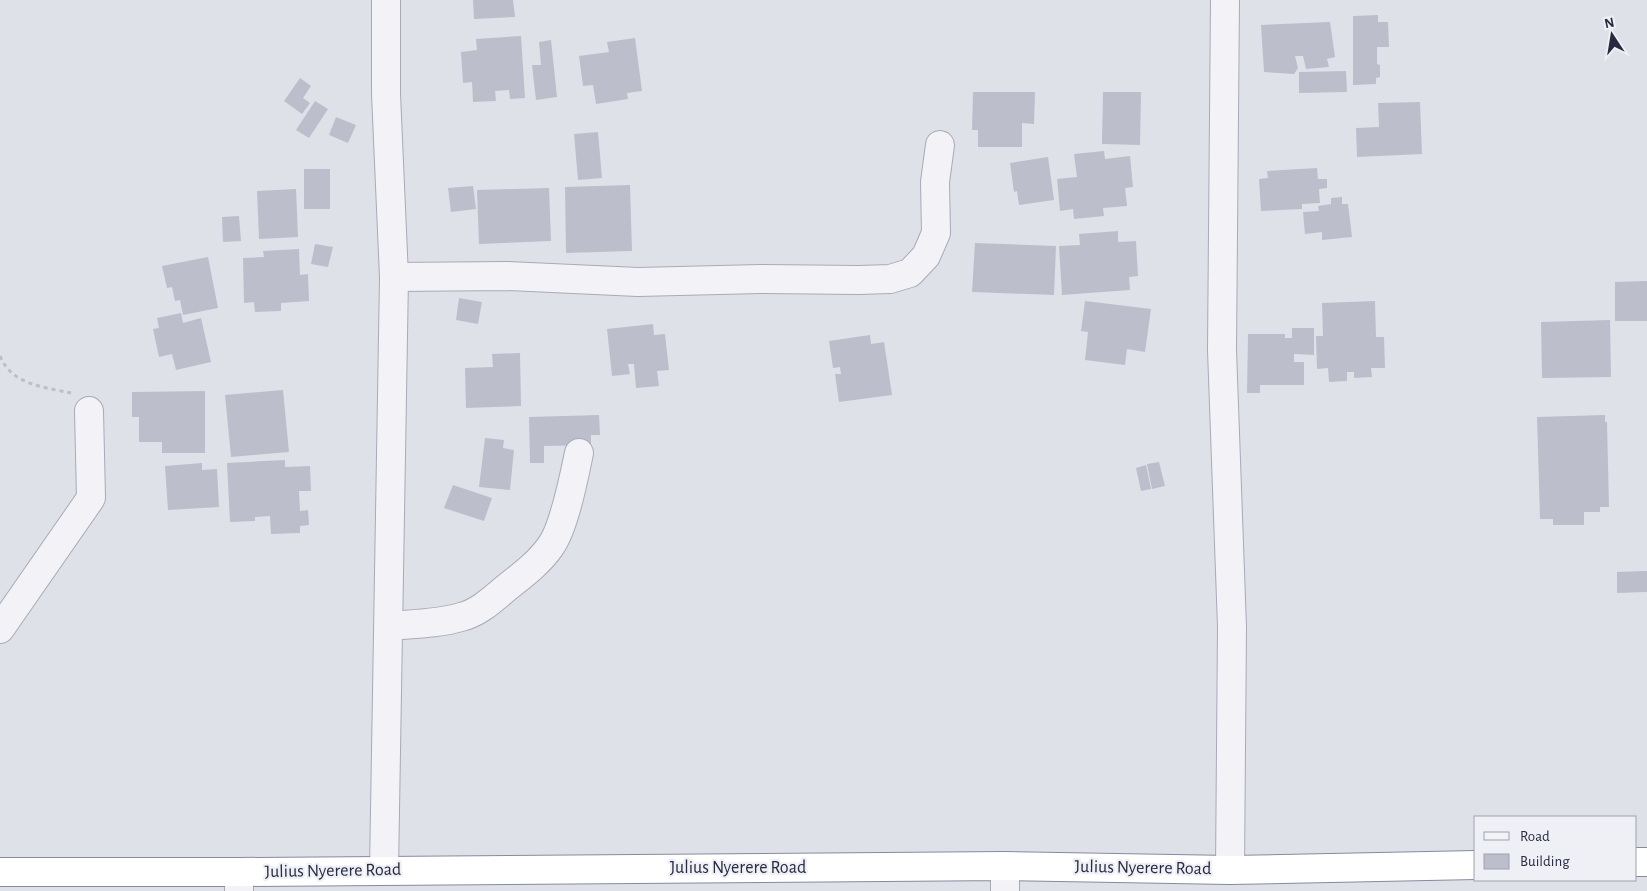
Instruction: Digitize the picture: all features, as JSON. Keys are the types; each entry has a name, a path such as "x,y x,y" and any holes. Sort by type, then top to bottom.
{"highway":[{"name":"Julius Nyerere Road","path":"0,872 239,882 384,870 1005,878 1230,870 1474,865"}],"street":[{"path":"384,870 394,277 386,94 386,0"},
{"path":"1225,0 1222,350 1232,627 1230,870"},
{"path":"394,277 507,276 638,282 760,279 859,280 890,278 910,273 926,256 936,233 935,182 940,145"},
{"path":"0,629 91,498 83,403"},
{"path":"389,626 428,623 461,617 474,612 491,601 536,564 552,546 561,525 579,453"}],"path":[{"path":"0,356 4,366 25,383 83,403"}],"building":[{"path":"473,0 513,0 515,17 474,19"},
{"path":"1378,15 1378,22 1388,22 1389,47 1377,47 1377,64 1380,65 1380,77 1376,78 1376,84 1353,85 1353,16"},
{"path":"1330,22 1335,57 1327,59 1329,67 1306,69 1303,56 1295,56 1298,68 1294,74 1264,72 1261,25"},
{"path":"521,36 525,98 510,99 509,90 495,91 496,101 473,102 472,82 463,83 461,52 477,50 476,39"},
{"path":"635,38 642,91 627,93 628,99 596,104 593,85 583,86 579,56 609,52 607,42"},
{"path":"551,40 557,97 536,100 532,65 541,65 539,42"},
{"path":"1346,71 1347,92 1299,93 1299,72"},
{"path":"300,78 311,86 303,98 310,103 302,114 284,101"},
{"path":"973,92 1035,92 1034,124 1022,123 1022,147 978,147 978,130 972,130"},
{"path":"1103,92 1141,92 1140,145 1102,144"},
{"path":"315,101 328,109 309,138 296,130"},
{"path":"1420,102 1422,154 1357,157 1356,128 1379,127 1378,103"},
{"path":"336,117 356,125 348,143 329,135"},
{"path":"598,132 602,178 578,180 574,134"},
{"path":"1104,151 1105,159 1130,156 1133,187 1125,188 1127,206 1103,208 1104,216 1074,219 1073,209 1060,211 1057,179 1077,177 1074,154"},
{"path":"1048,157 1054,200 1019,205 1017,191 1014,192 1010,163"},
{"path":"1317,168 1318,179 1327,179 1327,188 1319,189 1320,203 1302,204 1302,209 1261,211 1259,179 1268,178 1267,171"},
{"path":"304,169 330,169 330,209 304,209"},
{"path":"630,185 632,251 566,253 565,187"},
{"path":"473,186 476,209 451,212 448,188"},
{"path":"549,188 551,241 479,244 477,190"},
{"path":"296,189 298,237 259,239 257,191"},
{"path":"1342,197 1342,204 1348,204 1352,237 1322,240 1322,232 1305,234 1303,212 1319,211 1318,206 1331,204 1331,198"},
{"path":"239,216 241,241 223,242 222,217"},
{"path":"1118,231 1118,242 1136,241 1138,276 1129,277 1130,290 1062,295 1059,246 1080,245 1079,234"},
{"path":"975,243 1056,246 1054,295 972,292"},
{"path":"315,244 333,247 328,267 311,264"},
{"path":"299,249 300,275 308,274 309,301 281,303 281,311 255,312 254,302 244,303 243,258 264,257 263,251"},
{"path":"208,257 218,308 183,315 180,300 175,301 172,287 167,288 162,266"},
{"path":"1647,281 1647,321 1615,321 1615,282"},
{"path":"459,298 482,302 478,324 456,320"},
{"path":"1085,301 1151,309 1145,352 1127,349 1125,365 1085,360 1088,332 1081,331"},
{"path":"1375,301 1376,337 1384,337 1385,368 1371,368 1372,377 1354,378 1354,372 1347,372 1347,381 1329,382 1328,368 1317,369 1316,336 1323,336 1322,303"},
{"path":"181,313 183,323 201,318 211,362 176,370 172,354 159,357 153,329 159,328 157,318"},
{"path":"1610,320 1611,377 1542,378 1541,322"},
{"path":"653,324 654,335 665,334 669,370 657,371 659,386 636,388 634,364 628,364 630,374 612,376 607,329"},
{"path":"1292,328 1314,328 1314,355 1294,354 1294,362 1304,362 1304,385 1260,385 1260,393 1247,393 1248,334 1285,334 1285,338 1292,338"},
{"path":"870,335 871,344 884,342 892,395 839,402 835,374 841,374 840,367 833,368 829,341"},
{"path":"520,353 521,406 466,408 465,368 493,367 492,354"},
{"path":"283,390 289,452 231,457 225,395"},
{"path":"205,391 205,453 162,453 162,442 139,442 139,417 132,417 132,392"},
{"path":"599,415 600,435 591,435 591,445 544,446 544,463 530,463 529,417"},
{"path":"1605,415 1605,422 1607,422 1609,507 1600,507 1600,512 1584,512 1584,525 1553,525 1553,519 1540,519 1537,417"},
{"path":"485,438 504,440 503,448 514,450 510,490 479,487"},
{"path":"285,460 285,467 310,466 311,491 299,491 300,511 308,510 309,525 300,526 300,533 271,534 270,516 255,517 255,521 230,522 227,463"},
{"path":"1159,462 1165,486 1152,489 1147,464"},
{"path":"202,463 202,470 217,469 219,507 168,510 165,466"},
{"path":"1146,465 1151,489 1141,491 1136,468"},
{"path":"453,485 492,498 484,521 444,508"},
{"path":"1647,571 1647,592 1617,593 1617,572"}]}
